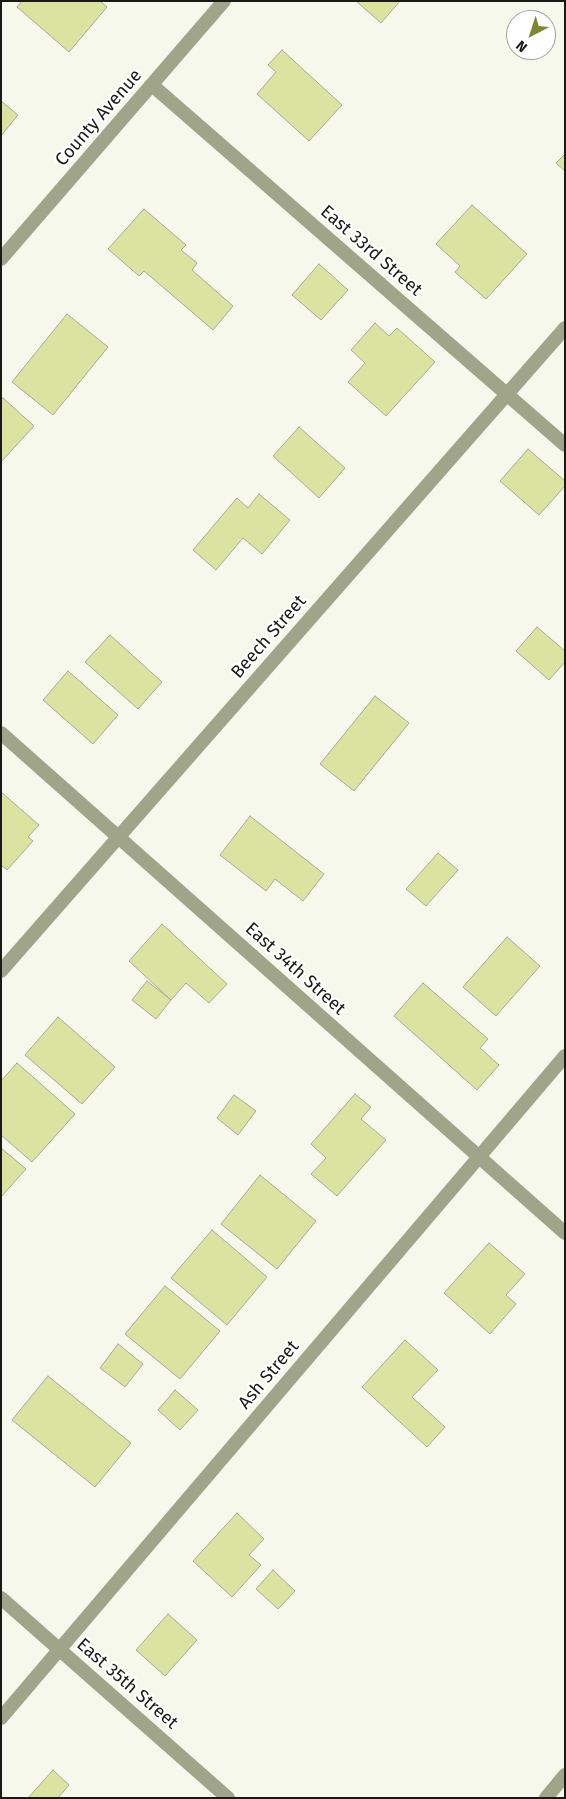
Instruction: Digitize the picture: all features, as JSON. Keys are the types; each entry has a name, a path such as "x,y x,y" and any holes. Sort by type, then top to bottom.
{"street":[{"name":"County Avenue","path":"1,259 224,1"},
{"name":"East 33rd Street","path":"152,85 565,445"},
{"name":"Beech Street","path":"1,971 565,328"},
{"name":"East 34th Street","path":"1,733 565,1233"},
{"name":"Ash Street","path":"1,1718 565,1056"},
{"name":"East 35th Street","path":"1,1598 228,1798"},
{"path":"546,1798 565,1775"}],"building":[{"path":"22,1 100,1 107,7 69,52 17,7"},
{"path":"356,1 400,1 381,23"},
{"path":"282,50 342,105 309,141 257,94 276,72 268,65"},
{"path":"1,101 18,115 1,136"},
{"path":"565,154 565,171 556,163"},
{"path":"472,205 527,254 486,299 455,272 460,266 436,244"},
{"path":"144,209 186,245 181,250 197,263 192,270 233,306 213,330 144,271 139,276 108,249"},
{"path":"319,264 348,290 321,320 292,295"},
{"path":"67,314 108,347 53,415 12,382"},
{"path":"375,323 389,336 397,328 435,362 386,416 348,382 365,363 351,350"},
{"path":"3,398 34,426 1,462 1,399"},
{"path":"299,427 345,468 319,498 273,456"},
{"path":"528,449 565,481 565,486 539,515 500,481"},
{"path":"259,494 290,520 262,554 243,538 216,570 193,550 237,498 248,508"},
{"path":"537,627 565,651 565,662 549,680 516,651"},
{"path":"110,635 162,682 138,709 85,662"},
{"path":"68,671 118,715 93,744 43,700"},
{"path":"375,696 409,723 354,791 320,764"},
{"path":"1,792 39,825 28,837 33,841 7,870 1,865"},
{"path":"250,816 324,874 303,901 275,879 266,891 220,855"},
{"path":"438,853 458,870 426,906 406,889"},
{"path":"162,924 227,984 209,1003 186,983 171,1000 129,961"},
{"path":"507,937 540,966 496,1016 463,987"},
{"path":"147,981 171,1000 156,1019 132,1000"},
{"path":"423,983 488,1039 480,1048 499,1065 477,1090 394,1016"},
{"path":"58,1017 115,1067 82,1104 25,1055"},
{"path":"17,1063 75,1114 32,1162 1,1135 1,1081"},
{"path":"355,1094 371,1107 361,1119 386,1140 337,1196 311,1174 326,1158 311,1144"},
{"path":"234,1095 256,1111 238,1135 217,1118"},
{"path":"1,1148 26,1169 1,1197"},
{"path":"260,1175 316,1221 277,1269 221,1224"},
{"path":"212,1230 267,1277 227,1325 171,1278"},
{"path":"489,1243 525,1274 506,1295 516,1304 490,1334 444,1293"},
{"path":"165,1286 220,1331 180,1379 125,1334"},
{"path":"405,1340 438,1370 412,1397 445,1427 427,1447 362,1387"},
{"path":"118,1344 143,1364 125,1387 100,1368"},
{"path":"48,1376 131,1443 95,1487 12,1420"},
{"path":"175,1390 198,1410 180,1430 158,1410"},
{"path":"237,1513 264,1539 249,1555 261,1565 232,1597 193,1561"},
{"path":"273,1570 295,1591 278,1609 256,1589"},
{"path":"168,1614 197,1640 165,1676 136,1650"},
{"path":"53,1770 69,1785 58,1798 28,1798"}]}
